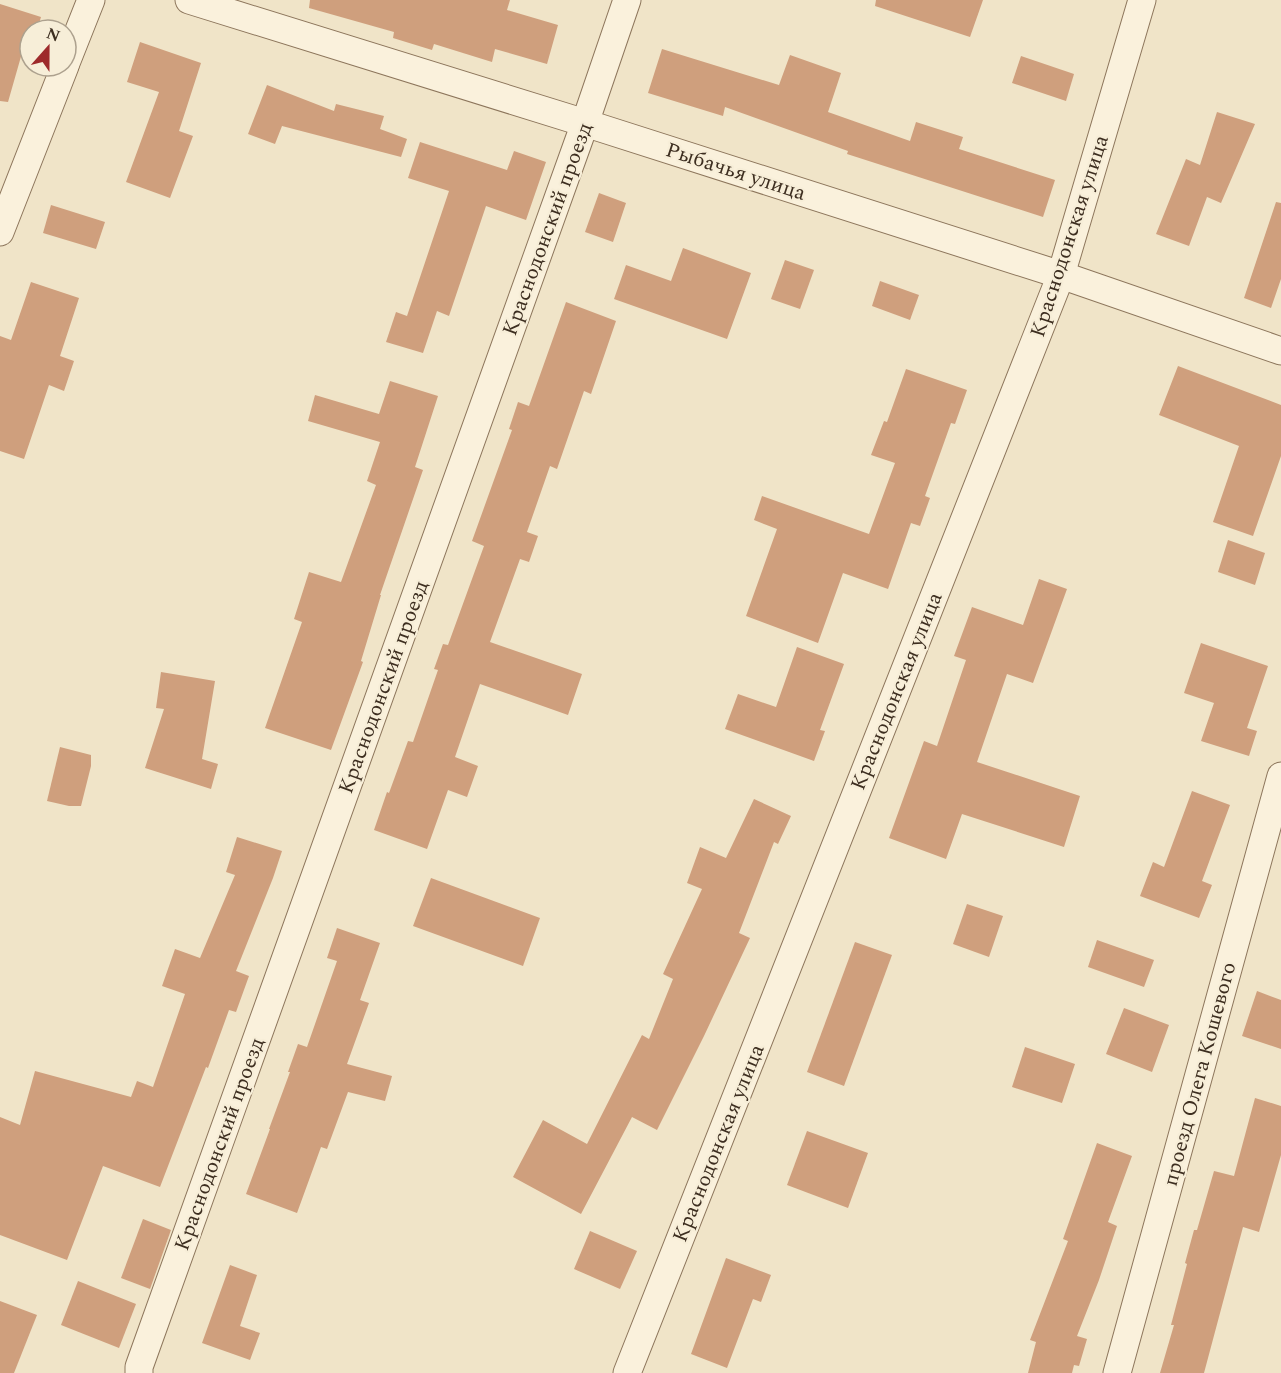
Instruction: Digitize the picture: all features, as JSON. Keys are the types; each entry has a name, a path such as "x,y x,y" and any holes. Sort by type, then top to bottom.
{"street":[{"path":"78,31 90,0"},
{"name":"Рыбачья улица","path":"189,0 1061,275 1281,351"},
{"name":"Краснодонский проезд","path":"140,1373 139,1367 147,1344 585,123 627,0"},
{"name":"Краснодонская улица","path":"627,1373 1061,275 1142,0"},
{"path":"0,232 60,78"},
{"name":"проезд Олега Кошевого","path":"1117,1373 1281,776"}],"building":[{"path":"310,0 510,0 507,10 558,25 547,64 495,49 492,62 434,44 432,50 393,38 394,32 309,8"},
{"path":"876,0 983,0 970,37 875,6"},
{"path":"0,4 41,17 18,18 18,67 8,102 0,101"},
{"path":"140,42 201,63 179,131 193,136 170,198 126,182 159,92 127,82"},
{"path":"662,49 779,85 790,55 841,73 828,112 910,141 916,122 963,137 959,149 1055,180 1043,217 847,154 848,151 725,107 723,116 648,93"},
{"path":"1021,56 1074,74 1066,101 1012,83"},
{"path":"267,85 334,111 336,104 384,116 380,129 407,139 401,157 282,126 275,144 248,134"},
{"path":"1217,112 1255,124 1221,203 1207,197 1189,246 1156,234 1186,159 1200,165"},
{"path":"420,142 507,170 514,151 546,162 526,220 486,206 449,316 437,311 423,353 386,342 396,312 407,316 449,191 408,178"},
{"path":"599,193 626,203 613,242 585,232"},
{"path":"1276,202 1281,203 1281,279 1271,308 1244,298"},
{"path":"51,205 105,222 96,249 43,233"},
{"path":"683,248 751,273 727,339 614,299 626,265 671,281"},
{"path":"785,260 814,270 800,309 771,299"},
{"path":"880,281 919,295 910,320 872,306"},
{"path":"31,282 79,298 60,356 74,361 64,391 49,385 24,459 0,451 0,336 11,340"},
{"path":"566,302 616,321 591,394 584,391 557,469 550,466 527,532 538,536 529,562 520,559 490,642 582,674 568,715 480,684 455,757 478,766 467,797 448,790 427,849 374,830 408,741 413,742 438,670 434,669 443,644 448,645 484,546 472,541 512,430 509,429 518,402 529,406"},
{"path":"1178,366 1281,405 1281,456 1253,536 1213,522 1239,446 1159,415"},
{"path":"906,369 967,390 955,424 951,423 925,496 930,498 920,526 911,523 888,589 843,573 818,643 746,616 777,529 754,520 762,496 869,534 895,463 871,455 884,421 887,422"},
{"path":"390,381 438,396 415,467 423,470 380,595 361,661 363,662 331,750 265,728 302,622 294,619 309,572 341,582 376,485 367,481 380,442 308,421 315,395 379,414"},
{"path":"1228,540 1265,553 1255,585 1218,572"},
{"path":"1039,579 1067,589 1033,683 1007,674 977,762 1080,796 1064,847 962,814 946,859 889,838 924,741 937,746 966,660 954,656 972,607 1023,625"},
{"path":"1201,643 1268,666 1247,728 1257,731 1249,756 1201,741 1214,703 1184,693"},
{"path":"797,647 844,664 820,730 825,731 814,761 725,729 738,694 776,707"},
{"path":"161,672 215,681 202,759 218,764 211,789 145,768 164,709 156,708"},
{"path":"60,747 91,755 91,766 81,806 47,801"},
{"path":"1192,791 1230,805 1202,881 1212,885 1199,918 1140,896 1153,862 1164,867"},
{"path":"754,799 791,816 778,844 774,842 739,933 750,938 657,1130 632,1117 581,1214 513,1177 543,1120 587,1144 642,1035 649,1039 673,979 663,974 702,889 687,883 700,847 726,858"},
{"path":"237,837 282,851 236,971 249,976 236,1012 229,1010 160,1187 103,1166 67,1260 0,1235 0,1117 20,1125 35,1071 131,1097 137,1081 153,1087 185,994 162,986 175,949 200,958 235,875 226,872"},
{"path":"431,878 540,918 523,966 413,926"},
{"path":"967,904 1003,916 989,957 953,944"},
{"path":"337,928 380,943 360,1000 369,1003 347,1064 392,1076 385,1101 348,1092 327,1149 321,1147 297,1213 246,1194 298,1044 307,1047 337,961 327,958"},
{"path":"1097,940 1154,960 1144,987 1088,967"},
{"path":"855,942 892,955 844,1086 807,1072"},
{"path":"1257,991 1281,1000 1281,1049 1242,1036"},
{"path":"1124,1008 1169,1025 1152,1072 1106,1054"},
{"path":"1025,1047 1075,1064 1062,1103 1012,1087"},
{"path":"1255,1098 1281,1106 1281,1155 1259,1232 1243,1227 1204,1373 1160,1373 1174,1325 1171,1325 1187,1264 1185,1263 1214,1171 1234,1176"},
{"path":"807,1131 868,1153 848,1208 787,1185"},
{"path":"1097,1143 1132,1156 1108,1222 1117,1226 1077,1336 1087,1339 1079,1366 1074,1365 1072,1373 1028,1373 1036,1342 1030,1340 1068,1241 1063,1239"},
{"path":"143,1219 171,1230 150,1289 121,1278"},
{"path":"590,1231 637,1251 620,1289 574,1269"},
{"path":"726,1258 771,1275 761,1302 753,1299 727,1368 691,1354"},
{"path":"230,1265 257,1275 240,1326 260,1333 250,1360 202,1343"},
{"path":"78,1281 136,1304 119,1348 61,1325"},
{"path":"0,1301 37,1315 14,1373 0,1373"}]}
